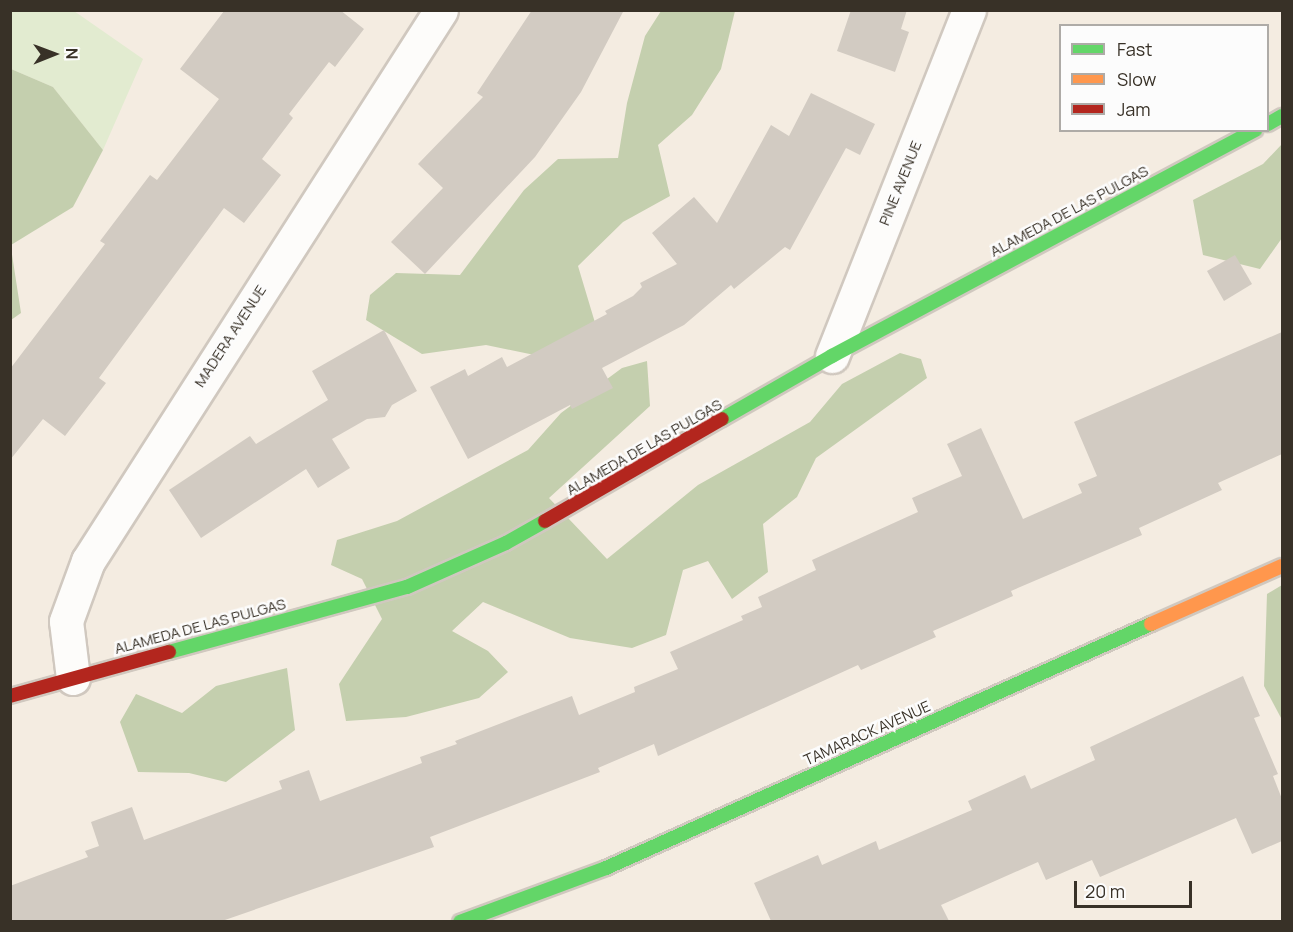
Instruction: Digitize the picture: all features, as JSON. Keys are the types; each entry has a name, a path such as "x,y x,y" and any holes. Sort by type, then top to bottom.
{"main road":[{"name":"ALAMEDA DE LAS PULGAS","path":"10,696 407,587 516,538 832,356 1251,132"},
{"name":"TAMARACK AVENUE","path":"460,921 606,868 1282,566"}],"street":[{"name":"MADERA AVENUE","path":"72,678 66,621 88,561 441,10"},
{"name":"PINE AVENUE","path":"832,356 969,10"}],"green space":[{"path":"10,11 74,11 143,59 103,150 53,87 11,69"},
{"path":"661,11 735,11 721,69 692,115 658,145 670,196 623,222 578,266 596,326 549,358 486,345 422,354 366,320 370,295 396,273 460,275 524,190 558,159 618,158 627,103 645,36"},
{"path":"11,69 53,87 103,150 73,207 11,245"},
{"path":"1282,144 1282,238 1260,269 1203,255 1193,200 1263,164"},
{"path":"11,248 21,313 10,320"},
{"path":"900,353 921,359 927,378 816,458 797,497 763,524 768,572 732,599 708,561 683,570 666,635 632,648 570,638 483,602 452,631 488,651 508,672 479,698 406,717 346,721 339,684 382,619 362,579 331,565 337,540 397,521 528,450 561,413 622,368 647,361 650,406 549,498 607,559 698,485 810,422 842,384"},
{"path":"1282,585 1281,718 1264,686 1267,594"},
{"path":"287,668 295,730 226,782 189,773 138,772 120,722 136,694 182,713 216,686"}],"building":[{"path":"340,10 364,29 335,67 329,62 289,114 293,118 262,159 281,175 244,223 224,208 99,378 106,383 65,436 43,419 10,460 10,369 105,244 100,241 150,175 157,180 219,99 180,69 224,11"},
{"path":"532,10 624,10 581,92 535,157 425,274 391,242 443,188 418,164 483,97 477,93"},
{"path":"851,10 907,10 901,29 909,32 895,72 837,51"},
{"path":"811,93 875,124 860,155 846,148 790,250 785,247 734,289 731,285 684,325 602,368 613,388 572,409 570,405 468,459 430,387 465,369 468,376 502,357 507,367 607,314 605,311 633,296 642,287 640,283 677,264 652,233 694,197 717,223 771,125 789,136"},
{"path":"1235,255 1252,284 1224,301 1207,271"},
{"path":"384,330 417,391 392,405 385,417 367,419 332,439 350,468 318,488 306,469 201,538 169,490 250,436 256,444 328,400 312,371"},
{"path":"1282,332 1282,454 1218,483 1222,490 1139,528 1142,535 1011,591 1013,596 933,631 936,637 861,670 858,665 658,756 654,744 598,768 600,772 430,837 434,847 222,921 10,921 10,886 88,857 85,851 99,846 91,822 132,807 144,840 282,789 279,781 309,770 320,801 422,763 420,757 457,744 455,741 572,696 579,715 635,692 634,687 678,669 670,652 743,620 741,616 762,607 758,597 816,570 812,560 918,512 912,498 962,476 947,444 981,428 1023,519 1082,493 1078,484 1097,476 1074,422"},
{"path":"1243,676 1260,716 1254,718 1278,774 1273,776 1282,799 1282,841 1252,854 1236,818 1100,877 1092,860 1046,880 1038,862 941,905 949,921 771,921 754,883 818,855 822,865 876,841 879,850 972,810 968,801 1025,775 1031,789 1095,760 1090,747"}],"traffic: fast":[{"path":"1269,123 1282,116"},
{"path":"722,419 832,356 1251,132"},
{"path":"169,652 407,587 506,543 545,521"},
{"path":"460,922 606,868 1151,624"}],"traffic: slow":[{"path":"1151,624 1282,566"}],"traffic: jam":[{"path":"545,521 722,419"},
{"path":"10,696 169,652"}]}
